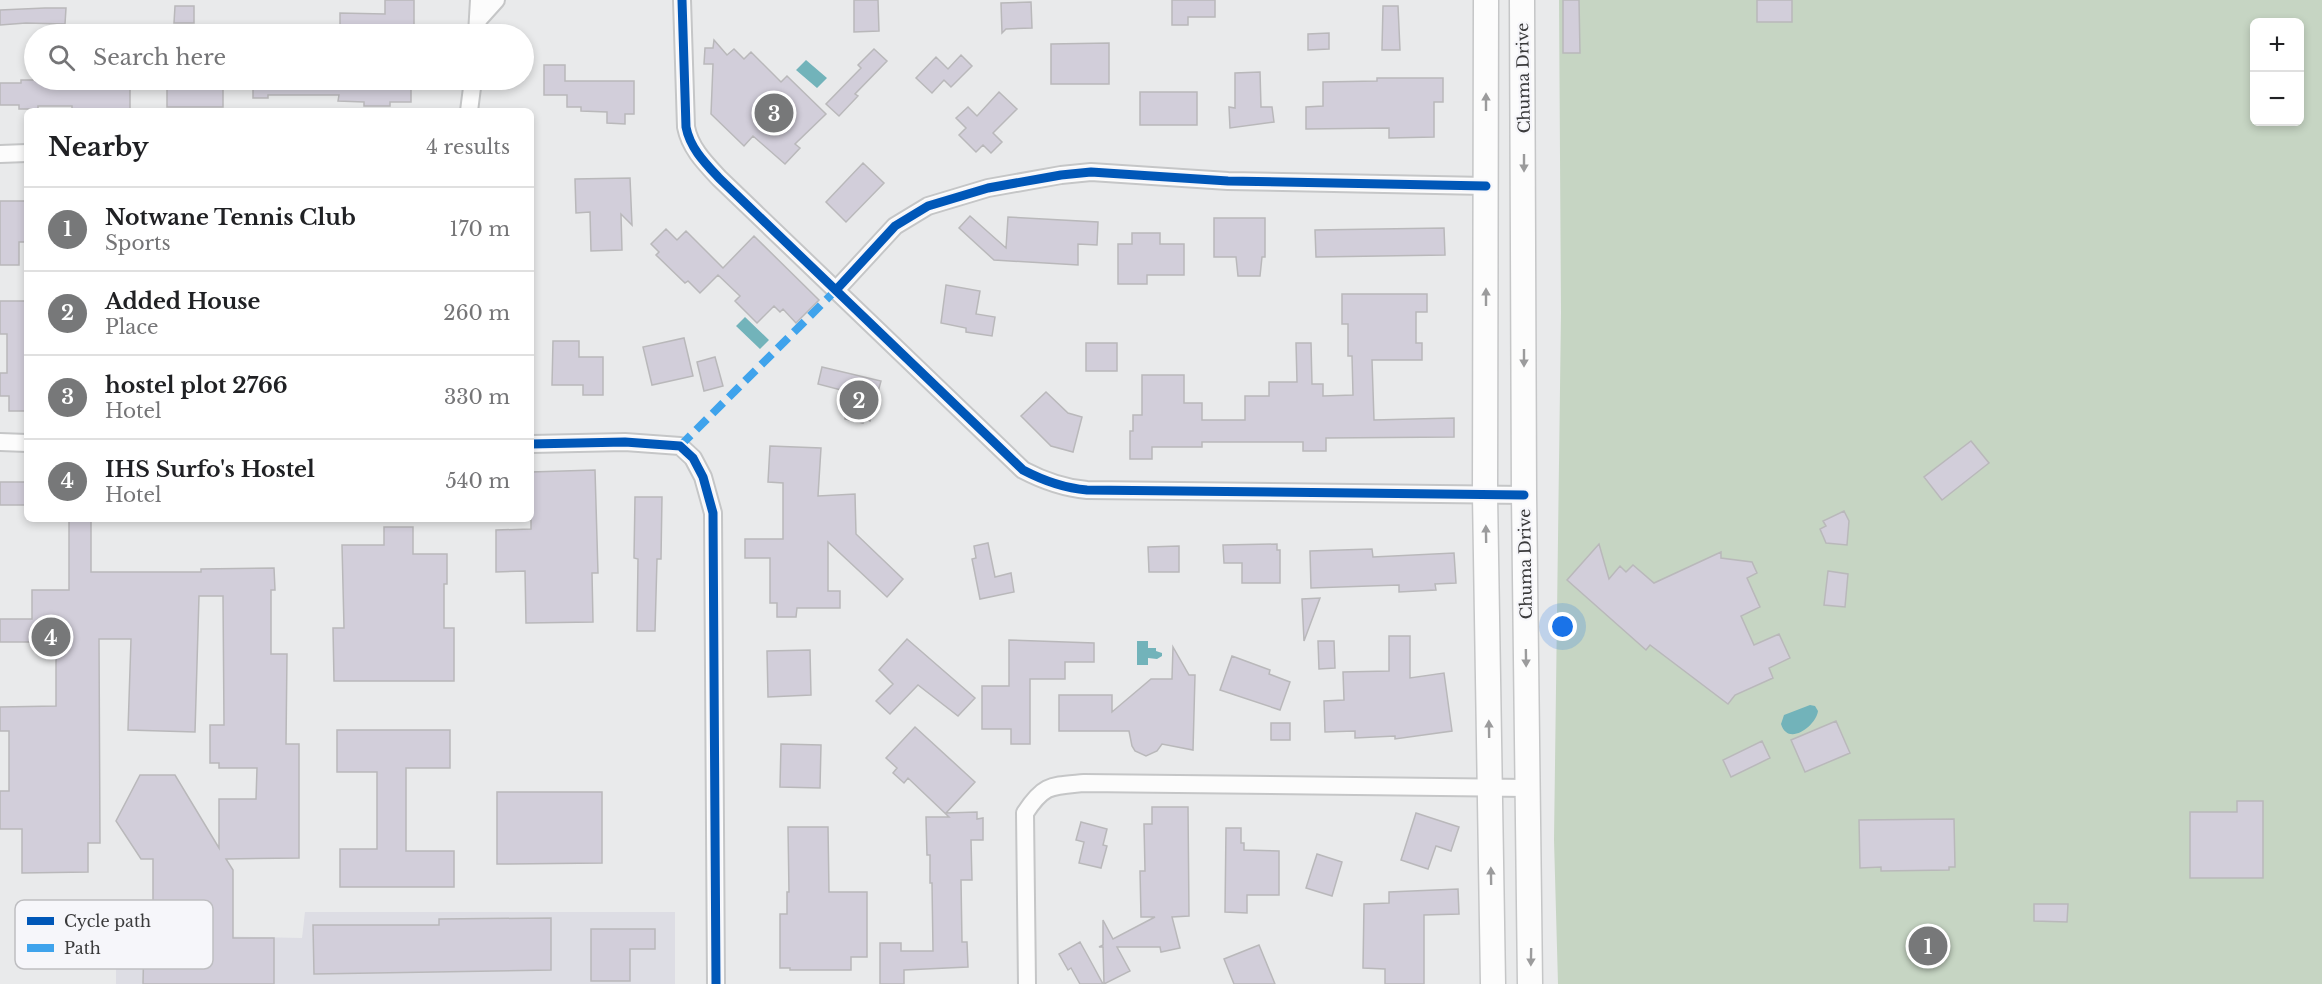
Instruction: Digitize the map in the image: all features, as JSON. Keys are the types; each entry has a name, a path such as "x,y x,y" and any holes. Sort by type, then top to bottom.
{"main road":[{"path":"1485,0 1485,495 1493,984"},
{"name":"Chuma Drive","path":"1522,0 1524,495 1530,984"}],"street":[{"path":"478,24 479,0"},
{"path":"480,24 496,0"},
{"path":"682,0 686,127 690,142 719,178 1023,470 1045,482 1087,490 1524,495"},
{"path":"470,108 472,90"},
{"path":"0,154 24,153"},
{"path":"836,290 895,226 928,206 988,188 1061,175 1091,172 1228,181 1486,186"},
{"path":"0,442 24,443"},
{"path":"534,444 625,442 680,446 693,458 703,477 713,513 716,984"},
{"path":"1027,984 1025,813 1035,798 1052,786 1084,783 1527,788"}],"shaded area":[{"path":"305,912 675,912 675,984 116,984 116,969 213,969 213,936 302,938"}],"green space":[{"path":"1559,0 2322,0 2322,984 1558,984 1554,840 1561,313"}],"water":[{"path":"806,60 827,78 817,88 796,70"},
{"path":"745,317 769,340 760,349 736,326"},
{"path":"1137,641 1148,641 1148,648 1156,648 1162,656 1157,659 1148,658 1148,665 1137,665"},
{"path":"1810,705 1815,706 1818,711 1812,723 1795,734 1785,731 1781,724 1784,715"}],"building":[{"path":"385,0 414,0 414,24 340,24 340,13 385,14"},
{"path":"854,0 878,0 879,31 854,32"},
{"path":"1172,0 1215,0 1215,17 1188,17 1188,25 1172,25"},
{"path":"1563,0 1579,0 1580,53 1563,53"},
{"path":"1757,0 1792,0 1792,22 1757,22"},
{"path":"1031,2 1032,28 1006,29 1002,33 1001,3"},
{"path":"175,6 194,6 194,23 174,23"},
{"path":"1383,6 1398,6 1400,50 1382,50"},
{"path":"66,8 65,24 0,25 0,10"},
{"path":"1329,33 1329,49 1308,50 1308,34"},
{"path":"714,40 727,55 734,49 744,59 751,52 781,82 787,76 826,114 795,144 800,148 785,164 753,136 744,146 711,114 713,64 704,64 705,48 713,48"},
{"path":"1109,43 1109,84 1051,84 1051,44"},
{"path":"874,49 887,61 855,94 858,96 839,116 826,104 861,68 858,65"},
{"path":"961,55 972,66 951,87 944,80 932,93 916,78 936,57 948,69"},
{"path":"544,65 565,65 565,81 634,81 634,114 625,114 625,124 607,123 607,112 581,111 581,107 567,107 567,95 544,95"},
{"path":"1260,72 1261,107 1272,107 1274,122 1230,128 1229,107 1235,108 1235,73"},
{"path":"1377,78 1443,78 1443,102 1434,102 1434,137 1389,138 1389,128 1306,129 1306,107 1323,106 1323,82 1377,81"},
{"path":"21,80 24,80 24,90 130,90 130,108 38,106 38,108 19,109 19,105 0,105 0,83 21,83"},
{"path":"167,90 223,90 223,107 167,107"},
{"path":"253,90 411,90 411,102 390,102 390,106 364,106 364,102 338,101 339,95 268,95 268,98 253,98"},
{"path":"999,92 1017,109 993,133 1002,142 991,153 983,145 976,152 959,135 966,128 956,118 968,107 977,116"},
{"path":"1140,92 1197,92 1197,125 1140,125"},
{"path":"863,163 884,183 846,222 826,202"},
{"path":"630,178 632,225 621,214 622,250 591,251 590,212 576,213 575,179"},
{"path":"0,201 24,201 24,242 19,242 19,265 0,265"},
{"path":"970,216 1006,248 1008,217 1098,222 1097,245 1078,244 1078,265 994,260 959,228"},
{"path":"1214,218 1265,218 1265,257 1262,257 1260,276 1238,276 1236,257 1214,257"},
{"path":"1444,228 1445,255 1316,257 1315,230"},
{"path":"666,229 677,240 686,231 723,268 754,236 819,300 796,323 783,309 780,312 774,306 757,323 735,301 740,296 718,275 700,293 688,281 685,283 656,255 659,252 651,244"},
{"path":"1132,233 1160,233 1160,244 1184,244 1184,275 1147,275 1147,284 1118,284 1118,244 1132,244"},
{"path":"946,285 980,291 976,314 995,317 992,336 966,332 966,328 941,323"},
{"path":"1342,294 1427,294 1427,312 1416,312 1416,343 1422,343 1422,360 1372,360 1374,420 1454,418 1454,437 1326,438 1326,451 1303,451 1303,442 1202,442 1202,447 1152,447 1152,459 1130,459 1130,431 1133,431 1133,415 1142,415 1142,375 1184,375 1184,403 1202,403 1202,420 1245,420 1245,396 1269,396 1269,382 1297,382 1296,343 1311,343 1312,384 1323,384 1323,396 1353,395 1352,356 1348,356 1348,324 1342,324"},
{"path":"0,301 24,301 24,411 9,411 9,396 0,396 0,373 7,373 7,334 0,334"},
{"path":"684,338 693,376 652,385 643,347"},
{"path":"553,341 579,341 579,357 603,357 603,395 583,395 583,385 552,385"},
{"path":"1086,343 1117,343 1117,371 1086,371"},
{"path":"715,357 723,386 704,391 697,362"},
{"path":"822,367 881,381 870,421 864,418 863,423 845,419 846,412 840,410 845,391 818,384"},
{"path":"1046,392 1068,413 1082,417 1073,452 1051,446 1021,416"},
{"path":"1971,441 1989,463 1942,500 1924,477"},
{"path":"770,446 821,448 818,496 855,494 856,534 903,579 887,597 828,542 828,591 840,591 840,608 797,608 796,617 777,617 777,603 770,603 770,558 745,558 745,539 783,539 783,483 768,482"},
{"path":"595,470 598,573 592,573 593,622 526,623 525,571 496,572 496,530 531,529 531,522 534,522 534,472"},
{"path":"0,482 24,482 24,505 0,505"},
{"path":"635,497 662,497 661,559 657,559 655,631 637,631 638,559 634,558"},
{"path":"1844,511 1849,521 1847,545 1826,543 1820,529 1826,526 1823,521"},
{"path":"69,522 91,522 91,572 201,572 201,569 274,568 275,590 271,590 271,654 287,654 286,744 299,744 299,858 226,859 233,870 233,938 274,938 274,984 143,984 143,969 213,969 213,900 153,900 153,859 141,859 116,821 140,775 175,775 219,848 219,799 256,799 257,768 219,768 219,763 210,763 210,725 224,725 223,596 199,596 195,732 128,730 131,639 99,639 100,843 88,843 88,872 22,873 22,829 0,829 0,791 9,791 9,731 0,731 0,707 56,706 56,642 0,642 0,619 32,619 32,590 69,590"},
{"path":"384,527 413,527 413,554 447,554 444,628 454,628 454,681 334,681 333,628 344,628 342,545 384,545"},
{"path":"988,543 995,577 1011,573 1014,592 980,599 972,559 976,558 974,546"},
{"path":"1277,544 1277,550 1280,550 1280,583 1242,583 1242,563 1224,563 1223,545"},
{"path":"1599,544 1609,579 1620,566 1626,572 1633,565 1654,583 1721,552 1721,558 1752,562 1757,573 1747,578 1760,607 1741,616 1754,645 1779,634 1790,658 1769,668 1773,678 1735,695 1728,704 1650,645 1646,650 1567,580"},
{"path":"1179,546 1179,572 1149,572 1148,547"},
{"path":"1372,549 1373,557 1454,553 1456,583 1435,584 1436,590 1399,592 1399,585 1311,588 1310,551"},
{"path":"1828,571 1848,574 1845,607 1824,605"},
{"path":"1320,598 1304,641 1302,599"},
{"path":"1389,636 1410,636 1410,678 1444,673 1452,731 1395,739 1395,736 1355,738 1355,731 1325,732 1324,701 1344,700 1343,672 1389,671"},
{"path":"907,639 975,698 958,716 918,685 890,714 876,701 893,684 879,670"},
{"path":"1009,640 1094,643 1094,662 1065,662 1065,679 1030,679 1030,744 1011,744 1011,729 982,729 982,686 1009,686"},
{"path":"1318,641 1334,641 1335,668 1319,669"},
{"path":"1173,647 1189,675 1195,675 1193,750 1162,744 1157,751 1146,756 1135,751 1129,731 1059,731 1059,695 1112,695 1112,712 1151,679 1172,679"},
{"path":"810,650 811,695 768,697 767,651"},
{"path":"1232,656 1270,670 1269,674 1290,682 1280,710 1220,690"},
{"path":"1836,721 1850,753 1805,772 1791,740"},
{"path":"1271,723 1290,723 1290,740 1271,740"},
{"path":"915,727 975,782 946,813 977,812 977,819 983,818 983,840 971,840 972,880 961,880 962,942 967,942 968,967 904,970 904,984 880,984 880,943 901,943 901,951 933,951 932,883 930,883 930,855 927,855 926,817 949,817 908,778 904,783 893,773 897,768 886,758"},
{"path":"337,730 450,730 450,768 406,768 406,851 454,851 454,887 340,887 340,849 377,849 377,772 337,772"},
{"path":"1762,741 1770,758 1731,777 1723,760"},
{"path":"781,744 821,745 820,788 780,787"},
{"path":"497,792 602,792 602,863 497,864"},
{"path":"2237,801 2263,801 2263,878 2190,878 2190,812 2237,812"},
{"path":"1152,807 1188,807 1189,916 1172,917 1180,948 1161,952 1160,947 1117,947 1130,971 1104,984 1103,947 1099,947 1103,945 1103,920 1113,939 1155,917 1141,917 1140,871 1145,871 1144,824 1152,824"},
{"path":"1416,813 1459,827 1451,851 1436,846 1428,869 1401,860"},
{"path":"1954,819 1955,867 1949,867 1949,870 1881,871 1881,867 1860,868 1859,820"},
{"path":"1081,822 1107,829 1103,845 1107,846 1101,868 1079,863 1084,842 1076,840"},
{"path":"788,827 828,827 829,892 867,892 867,957 851,957 851,970 780,968 780,914 787,914 787,892 789,892"},
{"path":"1226,828 1241,828 1241,843 1244,843 1244,850 1279,851 1279,895 1247,895 1247,913 1225,912"},
{"path":"1317,854 1342,862 1332,896 1306,888"},
{"path":"1458,889 1459,914 1424,915 1424,984 1385,984 1385,969 1363,968 1364,904 1389,903 1389,892"},
{"path":"2034,904 2068,904 2067,922 2034,921"},
{"path":"551,918 551,970 314,974 313,925 439,925 439,919"},
{"path":"591,929 655,929 655,949 630,949 630,981 591,981"},
{"path":"1080,942 1103,984 1080,984 1071,968 1068,970 1059,954"},
{"path":"1259,945 1275,984 1234,984 1224,959"}],"marked path":[{"path":"680,446 836,290"}],"cycle path":[{"path":"682,0 686,127 699,155 719,178 1023,470 1054,483 1087,490 1524,495"},
{"path":"836,290 895,226 928,206 988,188 1061,175 1091,172 1228,181 1486,186"},
{"path":"534,444 625,442 680,446 693,458 703,477 713,513 716,984"}],"place":[{"name":"hostel plot 2766","path":"774,113"},
{"name":"Added House","path":"859,400"},
{"name":"IHS Surfo's Hostel","path":"51,637"},
{"name":"Notwane Tennis Club","path":"1928,946"}]}
